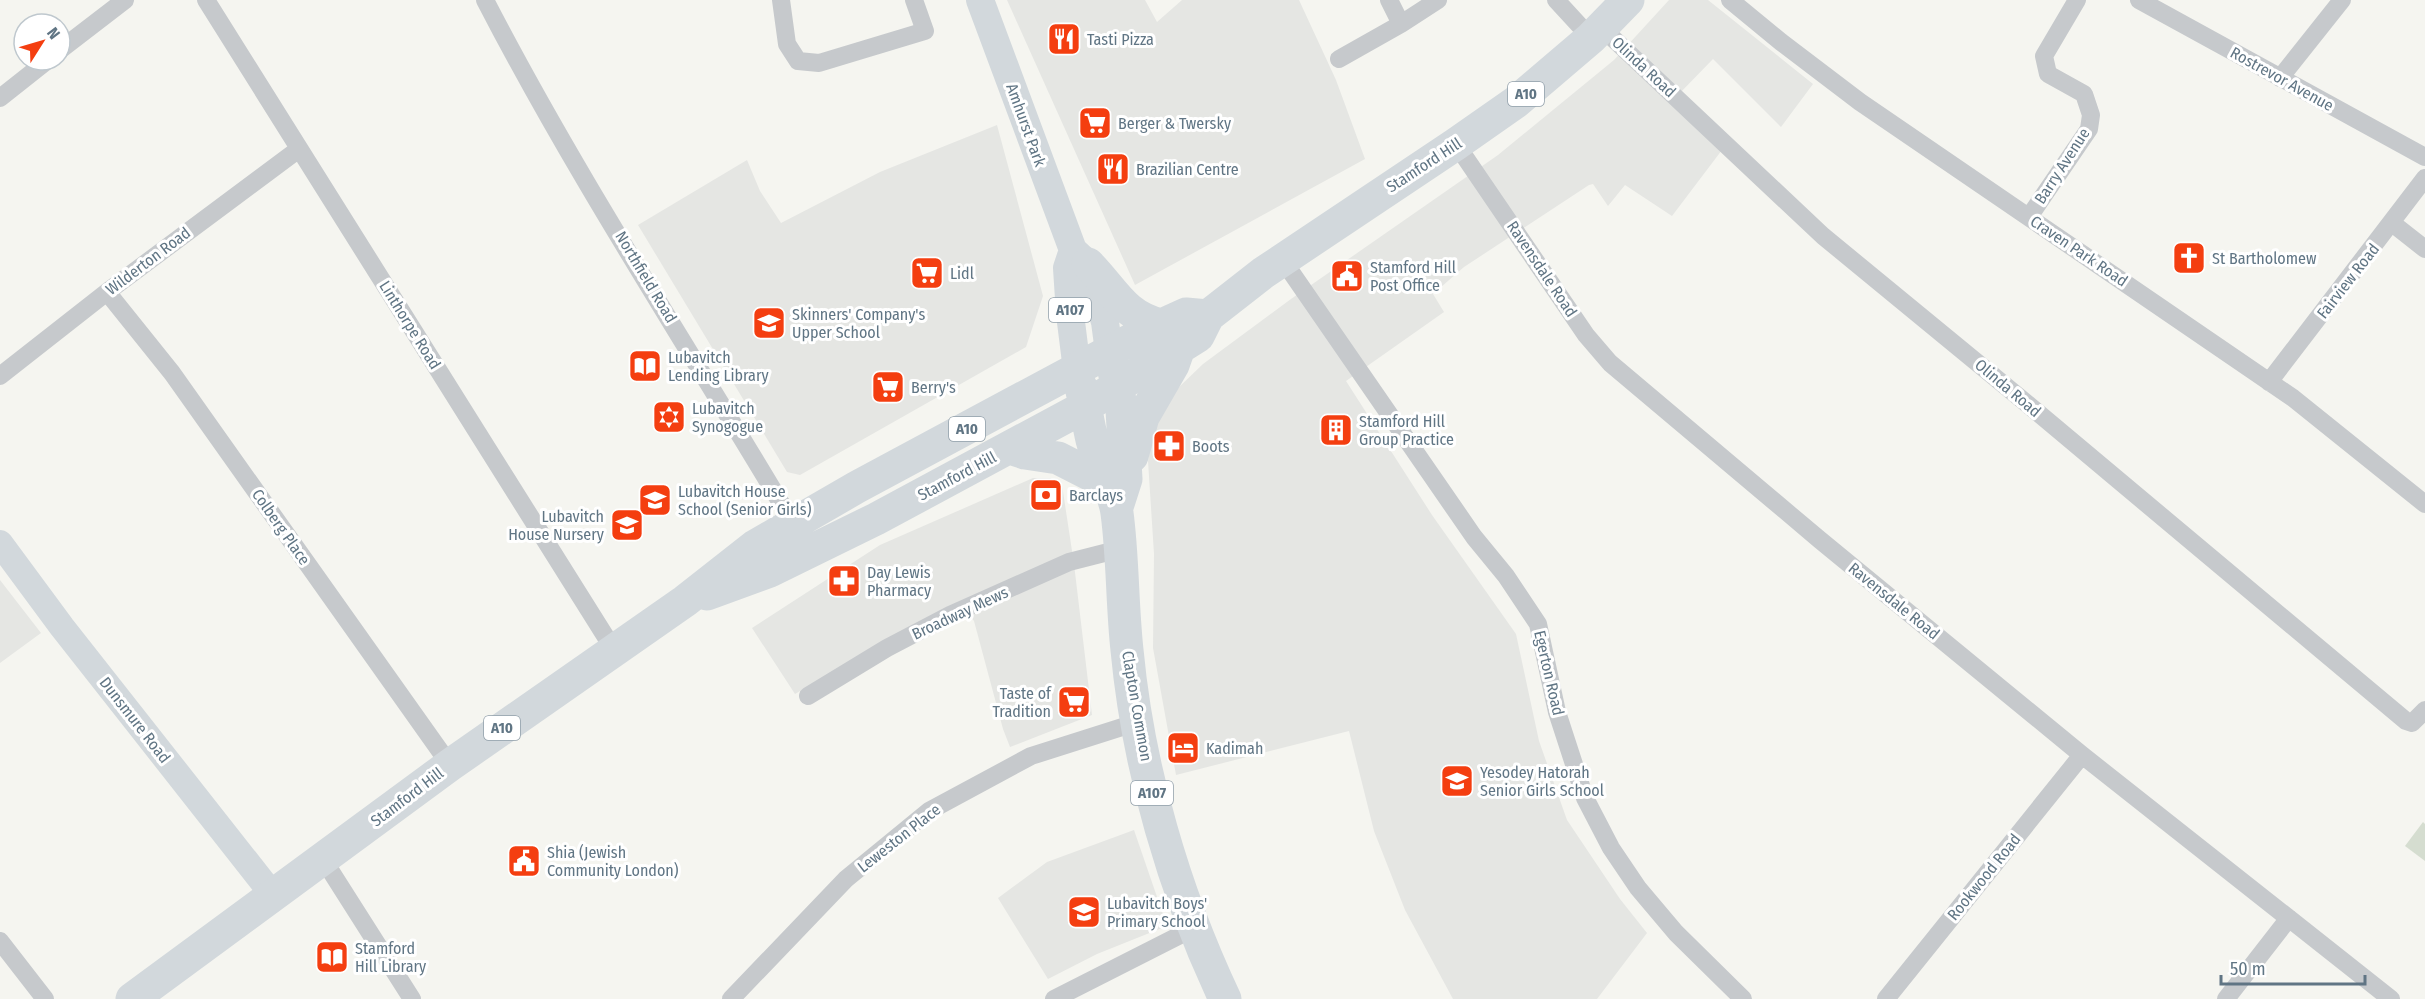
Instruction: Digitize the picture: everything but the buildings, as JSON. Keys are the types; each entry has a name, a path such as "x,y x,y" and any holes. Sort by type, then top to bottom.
{"highway":[{"name":"Stamford Hill","path":"132,999 450,765 685,601 746,553 793,523 1109,352 1170,336 1198,336 1208,316 1282,259 1516,102 1596,33 1628,0"},
{"name":"A107","path":"1081,257 1104,280 1117,300 1136,316 1170,336 1173,365 1143,417 1116,490"},
{"name":"Stamford Hill","path":"685,601 759,575 811,552 1010,448 1118,386 1170,336"},
{"name":"Clapton Common","path":"1109,352 1122,410 1116,490 1127,651 1138,722 1152,794 1174,872 1194,928 1225,999"},
{"name":"Clapton Common","path":"1077,370 1092,440 1116,490"},
{"path":"1010,448 1025,453 1058,458 1116,490"},
{"path":"888,471 904,504"}],"main road":[{"name":"Amhurst Park","path":"980,0 1105,322 1109,352"},
{"name":"A107","path":"1077,370 1067,268 1081,257"}],"street":[{"path":"72,41 125,0"},
{"name":"Linthorpe Road","path":"206,0 614,650"},
{"name":"Northfield Road","path":"485,0 554,124 811,552"},
{"path":"781,0 787,44 798,61 819,63 924,31 914,0"},
{"path":"1389,0 1401,24"},
{"path":"1339,59 1438,0"},
{"path":"1556,0 1596,33"},
{"name":"Craven Park Road","path":"1730,0 1860,102 2293,399 2425,504"},
{"name":"Barry Avenue","path":"2029,217 2089,129 2091,115 2084,94 2048,75 2044,56 2077,0"},
{"name":"Rostrevor Avenue","path":"2139,0 2425,157"},
{"path":"2280,78 2342,0"},
{"name":"Olinda Road","path":"1596,33 1822,236 2025,402 2406,721 2412,723 2425,710"},
{"path":"0,98 33,72"},
{"name":"Ravensdale Road","path":"1456,144 1586,334 1610,363 1820,540 2082,755 2391,999"},
{"name":"Wilderton Road","path":"0,376 107,292 299,149"},
{"name":"Fairview Road","path":"2269,382 2425,178"},
{"path":"2392,223 2425,249"},
{"name":"Egerton Road","path":"1282,259 1474,537 1506,576 1538,624 1557,712 1585,798 1611,848 1638,888 1676,933 1743,999"},
{"name":"Colberg Place","path":"107,292 172,374 450,765"},
{"name":"Dunsmure Road","path":"0,543 62,627 273,895"},
{"name":"Broadway Mews","path":"808,696 887,648 950,615 1070,561 1120,549"},
{"name":"Leweston Place","path":"731,999 846,879 929,811 1031,756 1138,722"},
{"name":"Rookwood Road","path":"1886,999 2082,755"},
{"path":"323,859 412,999"},
{"path":"2226,999 2289,918"},
{"path":"1054,999 1194,928"},
{"path":"0,941 45,999"}],"shaded area":[{"path":"1007,0 1145,0 1157,22 1182,0 1299,0 1336,80 1365,159 1135,285"},
{"path":"1669,0 1708,0 1813,84 1781,127 1713,59 1678,95 1728,142 1672,216 1625,185 1608,206 1593,184 1589,185 1464,267 1433,294 1444,312 1346,381 1432,515 1516,634 1539,741 1567,820 1620,899 1647,933 1597,999 1453,999 1405,910 1374,831 1349,731 1176,775 1153,648 1154,554 1148,461 1153,427 1177,389 1203,364 1291,299 1498,155 1614,60"},
{"path":"997,125 1043,296 1026,347 800,475 787,472 638,225 747,160 760,191 781,223 880,172"},
{"path":"1033,478 1050,478 1062,485 1092,715 1010,747 974,621 962,606 894,637 795,694 752,628 880,545"},
{"path":"0,580 41,633 0,663"},
{"path":"2423,822 2425,824 2425,861 2405,846"},
{"name":"Lubavitch Boys' Primary School","path":"1134,830 1167,926 1097,954 1048,979 998,898 1047,862"}],"place":[{"name":"Tasti Pizza","path":"1064,39"},
{"name":"Berger & Twersky","path":"1095,123"},
{"name":"Brazilian Centre","path":"1113,169"},
{"name":"St Bartholomew","path":"2189,258"},
{"name":"Lidl","path":"927,273"},
{"name":"Stamford Hill Post Office","path":"1347,276"},
{"name":"Skinners' Company's Upper School","path":"769,323"},
{"name":"Lubavitch Lending Library","path":"645,366"},
{"name":"Berry's","path":"888,387"},
{"name":"Lubavitch Synogogue","path":"669,417"},
{"name":"Stamford Hill Group Practice","path":"1336,430"},
{"name":"Boots","path":"1169,446"},
{"name":"Barclays","path":"1046,495"},
{"name":"Lubavitch House School (Senior Girls)","path":"655,500"},
{"name":"Lubavitch House Nursery","path":"627,525"},
{"name":"Day Lewis Pharmacy","path":"844,581"},
{"name":"Taste of Tradition","path":"1074,702"},
{"name":"Kadimah","path":"1183,748"},
{"name":"Yesodey Hatorah Senior Girls School","path":"1457,781"},
{"name":"Shia (Jewish Community London)","path":"524,861"},
{"name":"Lubavitch Boys' Primary School","path":"1084,912"},
{"name":"Stamford Hill Library","path":"332,957"}]}
